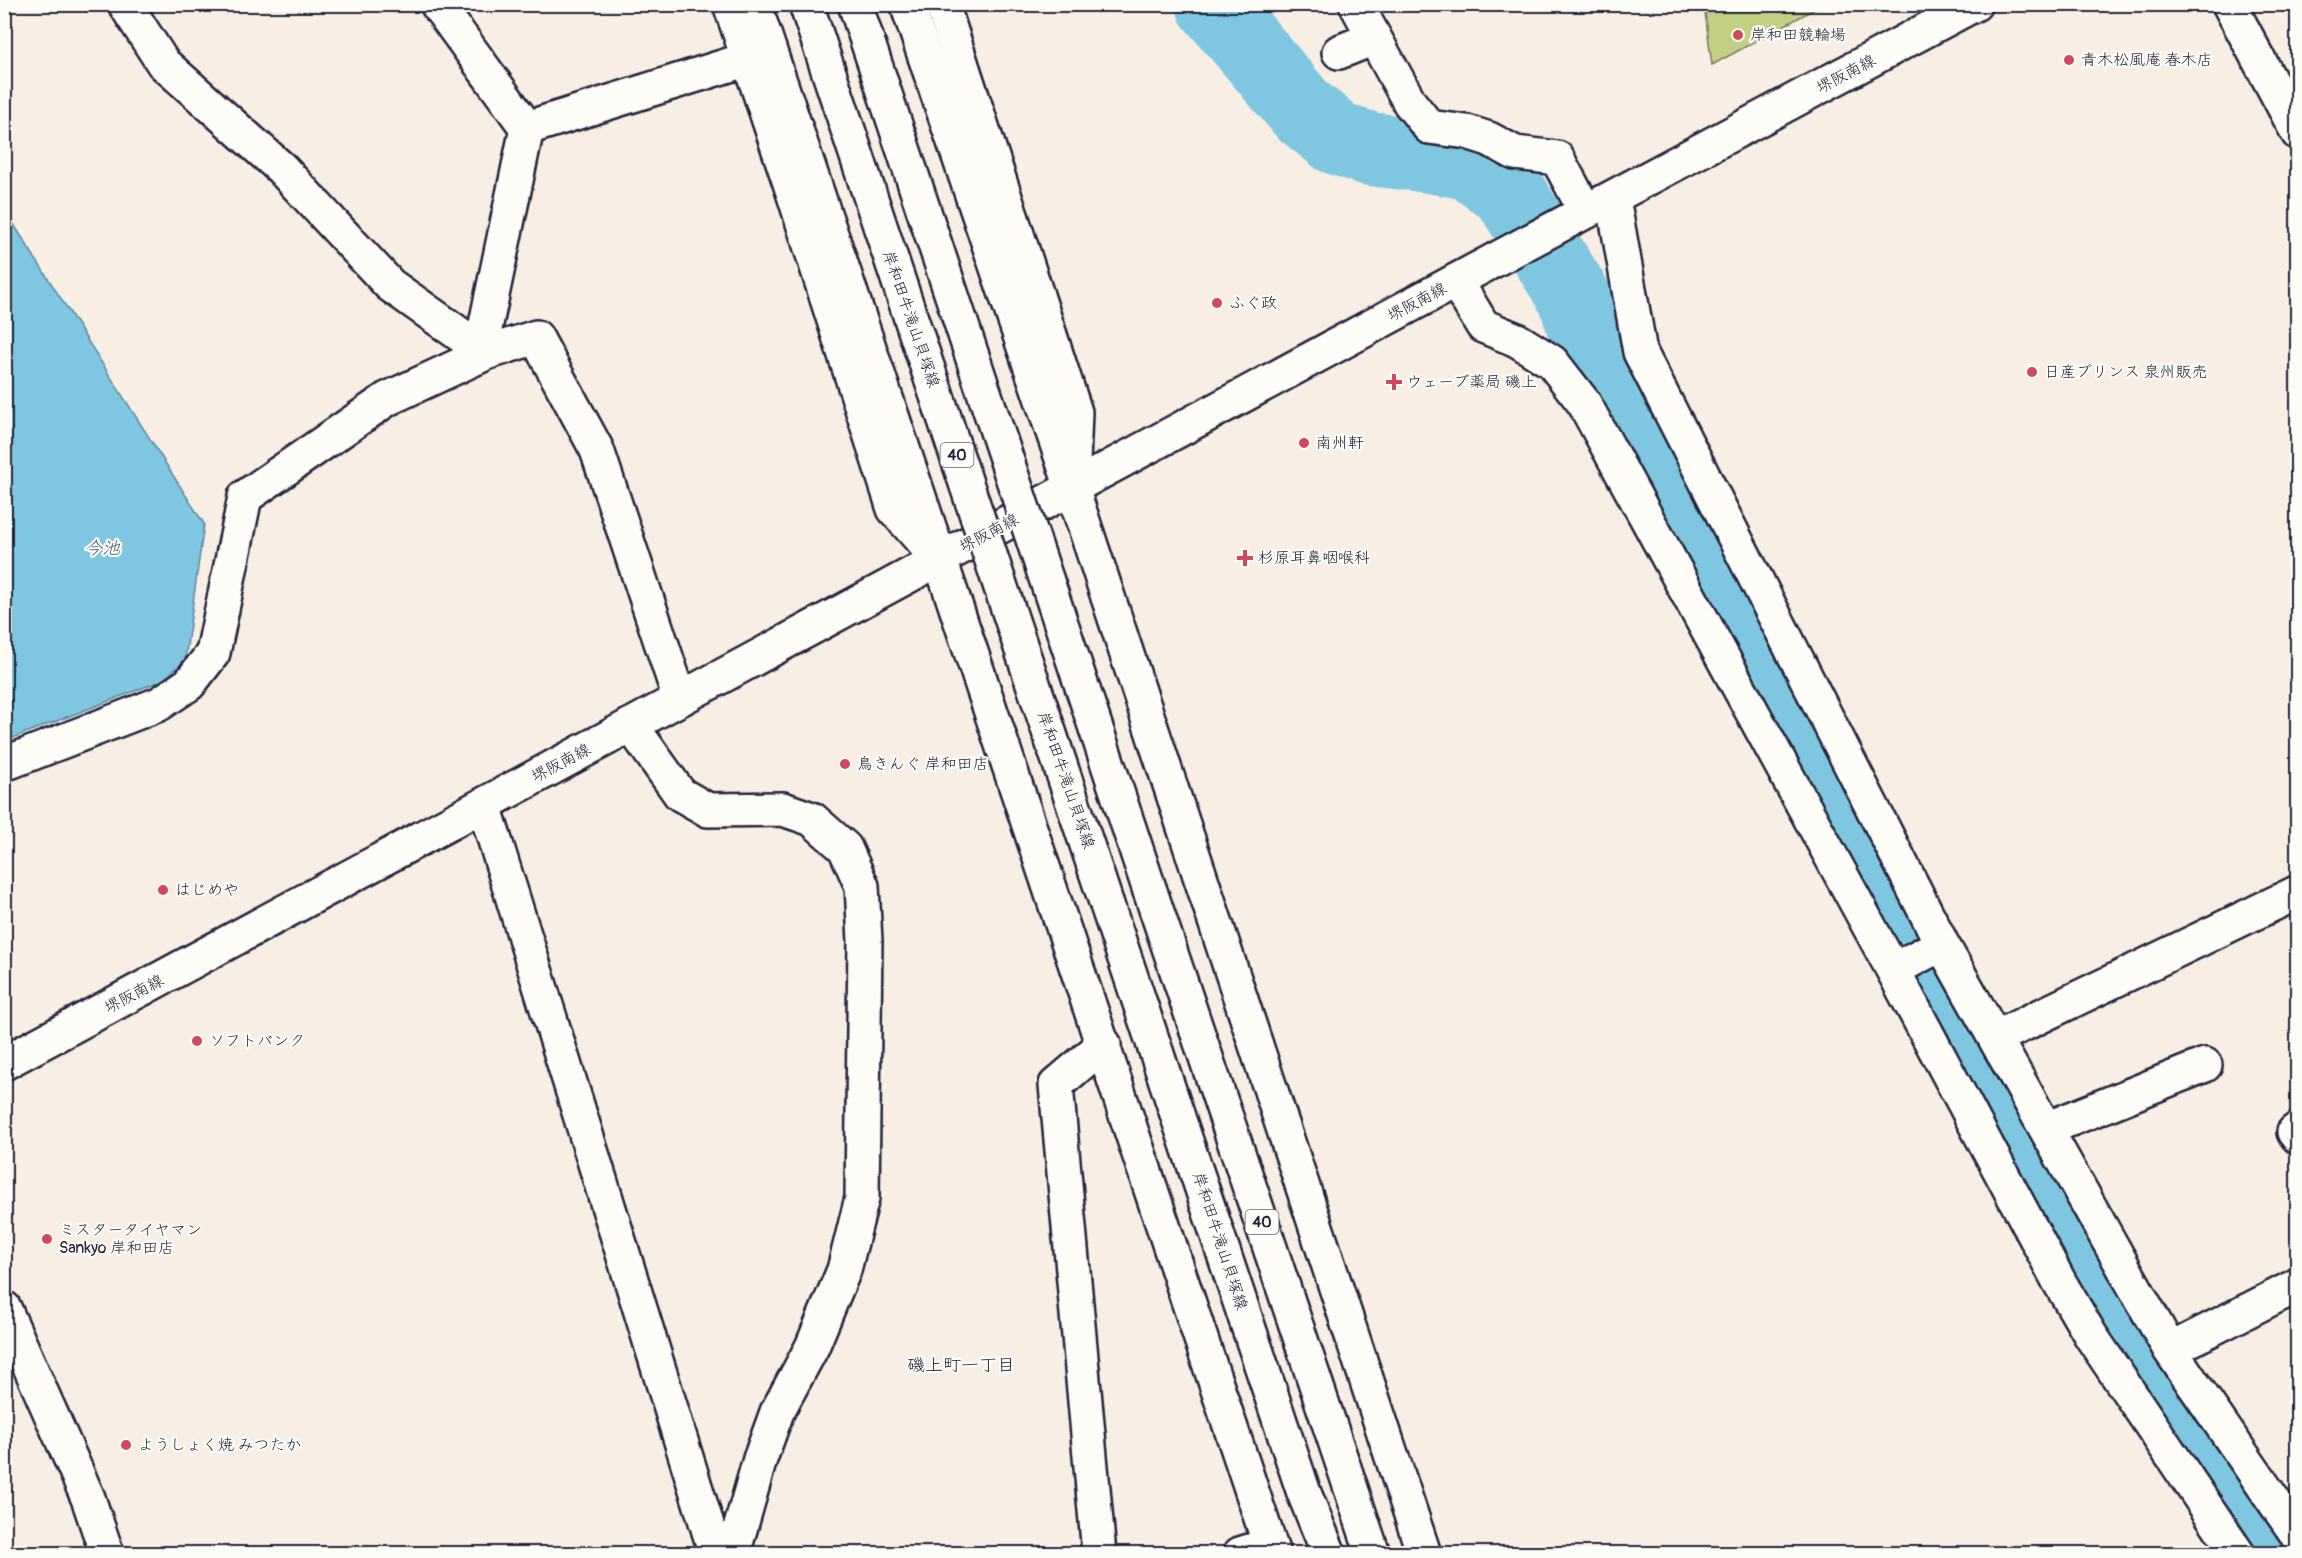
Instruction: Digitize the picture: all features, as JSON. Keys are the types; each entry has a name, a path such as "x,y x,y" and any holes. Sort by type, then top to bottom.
{"street":[{"path":"125,4 163,63 281,168 390,285 486,353"},
{"path":"437,4 527,128 485,329 486,353"},
{"path":"730,4 795,198 894,509 939,560"},
{"path":"754,4 939,560 1104,1044 1261,1551"},
{"name":"岸和田牛滝山貝塚線","path":"806,4 1304,1493 1329,1554"},
{"name":"40","path":"855,4 1373,1554"},
{"path":"907,4 1072,488 1424,1554"},
{"path":"942,4 1076,412 1072,488"},
{"path":"1356,4 1410,103 1429,127 1467,132 1489,139 1515,153 1557,158 1590,210 1640,352 1942,944 2170,1350 2298,1536"},
{"name":"堺阪南線","path":"4,1063 1975,4"},
{"path":"2229,4 2298,133"},
{"path":"1339,52 1374,38"},
{"path":"527,128 748,59"},
{"path":"1465,276 1483,326 1517,340 1552,362 1584,403 1893,970 2060,1283 2091,1336 2238,1554"},
{"path":"4,764 159,704 189,684 213,654 245,497 387,399 486,353 536,337 597,450 680,699"},
{"path":"631,725 680,794 708,810 783,809 812,819 845,848 862,886 866,941 862,1198 844,1270 812,1347 777,1412 760,1459 733,1554"},
{"path":"484,805 716,1554"},
{"path":"1995,1038 2298,892"},
{"path":"1893,970 1942,944"},
{"path":"1099,1554 1056,1085 1104,1044"},
{"path":"2046,1129 2205,1065"},
{"path":"2298,1129 2294,1132 2298,1137"},
{"path":"2170,1350 2298,1285"},
{"path":"4,1308 88,1498 107,1554"}],"green space":[{"name":"岸和田競輪場","path":"1704,4 1822,5 1712,65"}],"water":[{"name":"今池","path":"4,209 204,524 185,660 163,680 5,741"}],"waterway":[{"path":"1213,4 1303,111 1337,138 1370,149 1469,163 1509,192 1575,298 1591,351 2021,1157 2099,1297 2126,1340 2274,1554"}],"place":[{"name":"岸和田競輪場","path":"1738,35"},
{"name":"青木松風庵 春木店","path":"2069,60"},
{"name":"ふぐ政","path":"1217,303"},
{"name":"日産プリンス 泉州販売","path":"2032,372"},
{"name":"ウェーブ薬局 磯上","path":"1394,382"},
{"name":"南州軒","path":"1304,443"},
{"name":"杉原耳鼻咽喉科","path":"1245,558"},
{"name":"鳥きんぐ 岸和田店","path":"845,764"},
{"name":"はじめや","path":"163,890"},
{"name":"ソフトバンク","path":"197,1041"},
{"name":"ミスタータイヤマン Sankyo 岸和田店","path":"47,1239"},
{"name":"ようしょく焼 みつたか","path":"126,1445"}],"district":[{"name":"磯上町一丁目","path":"961,1365"}]}
